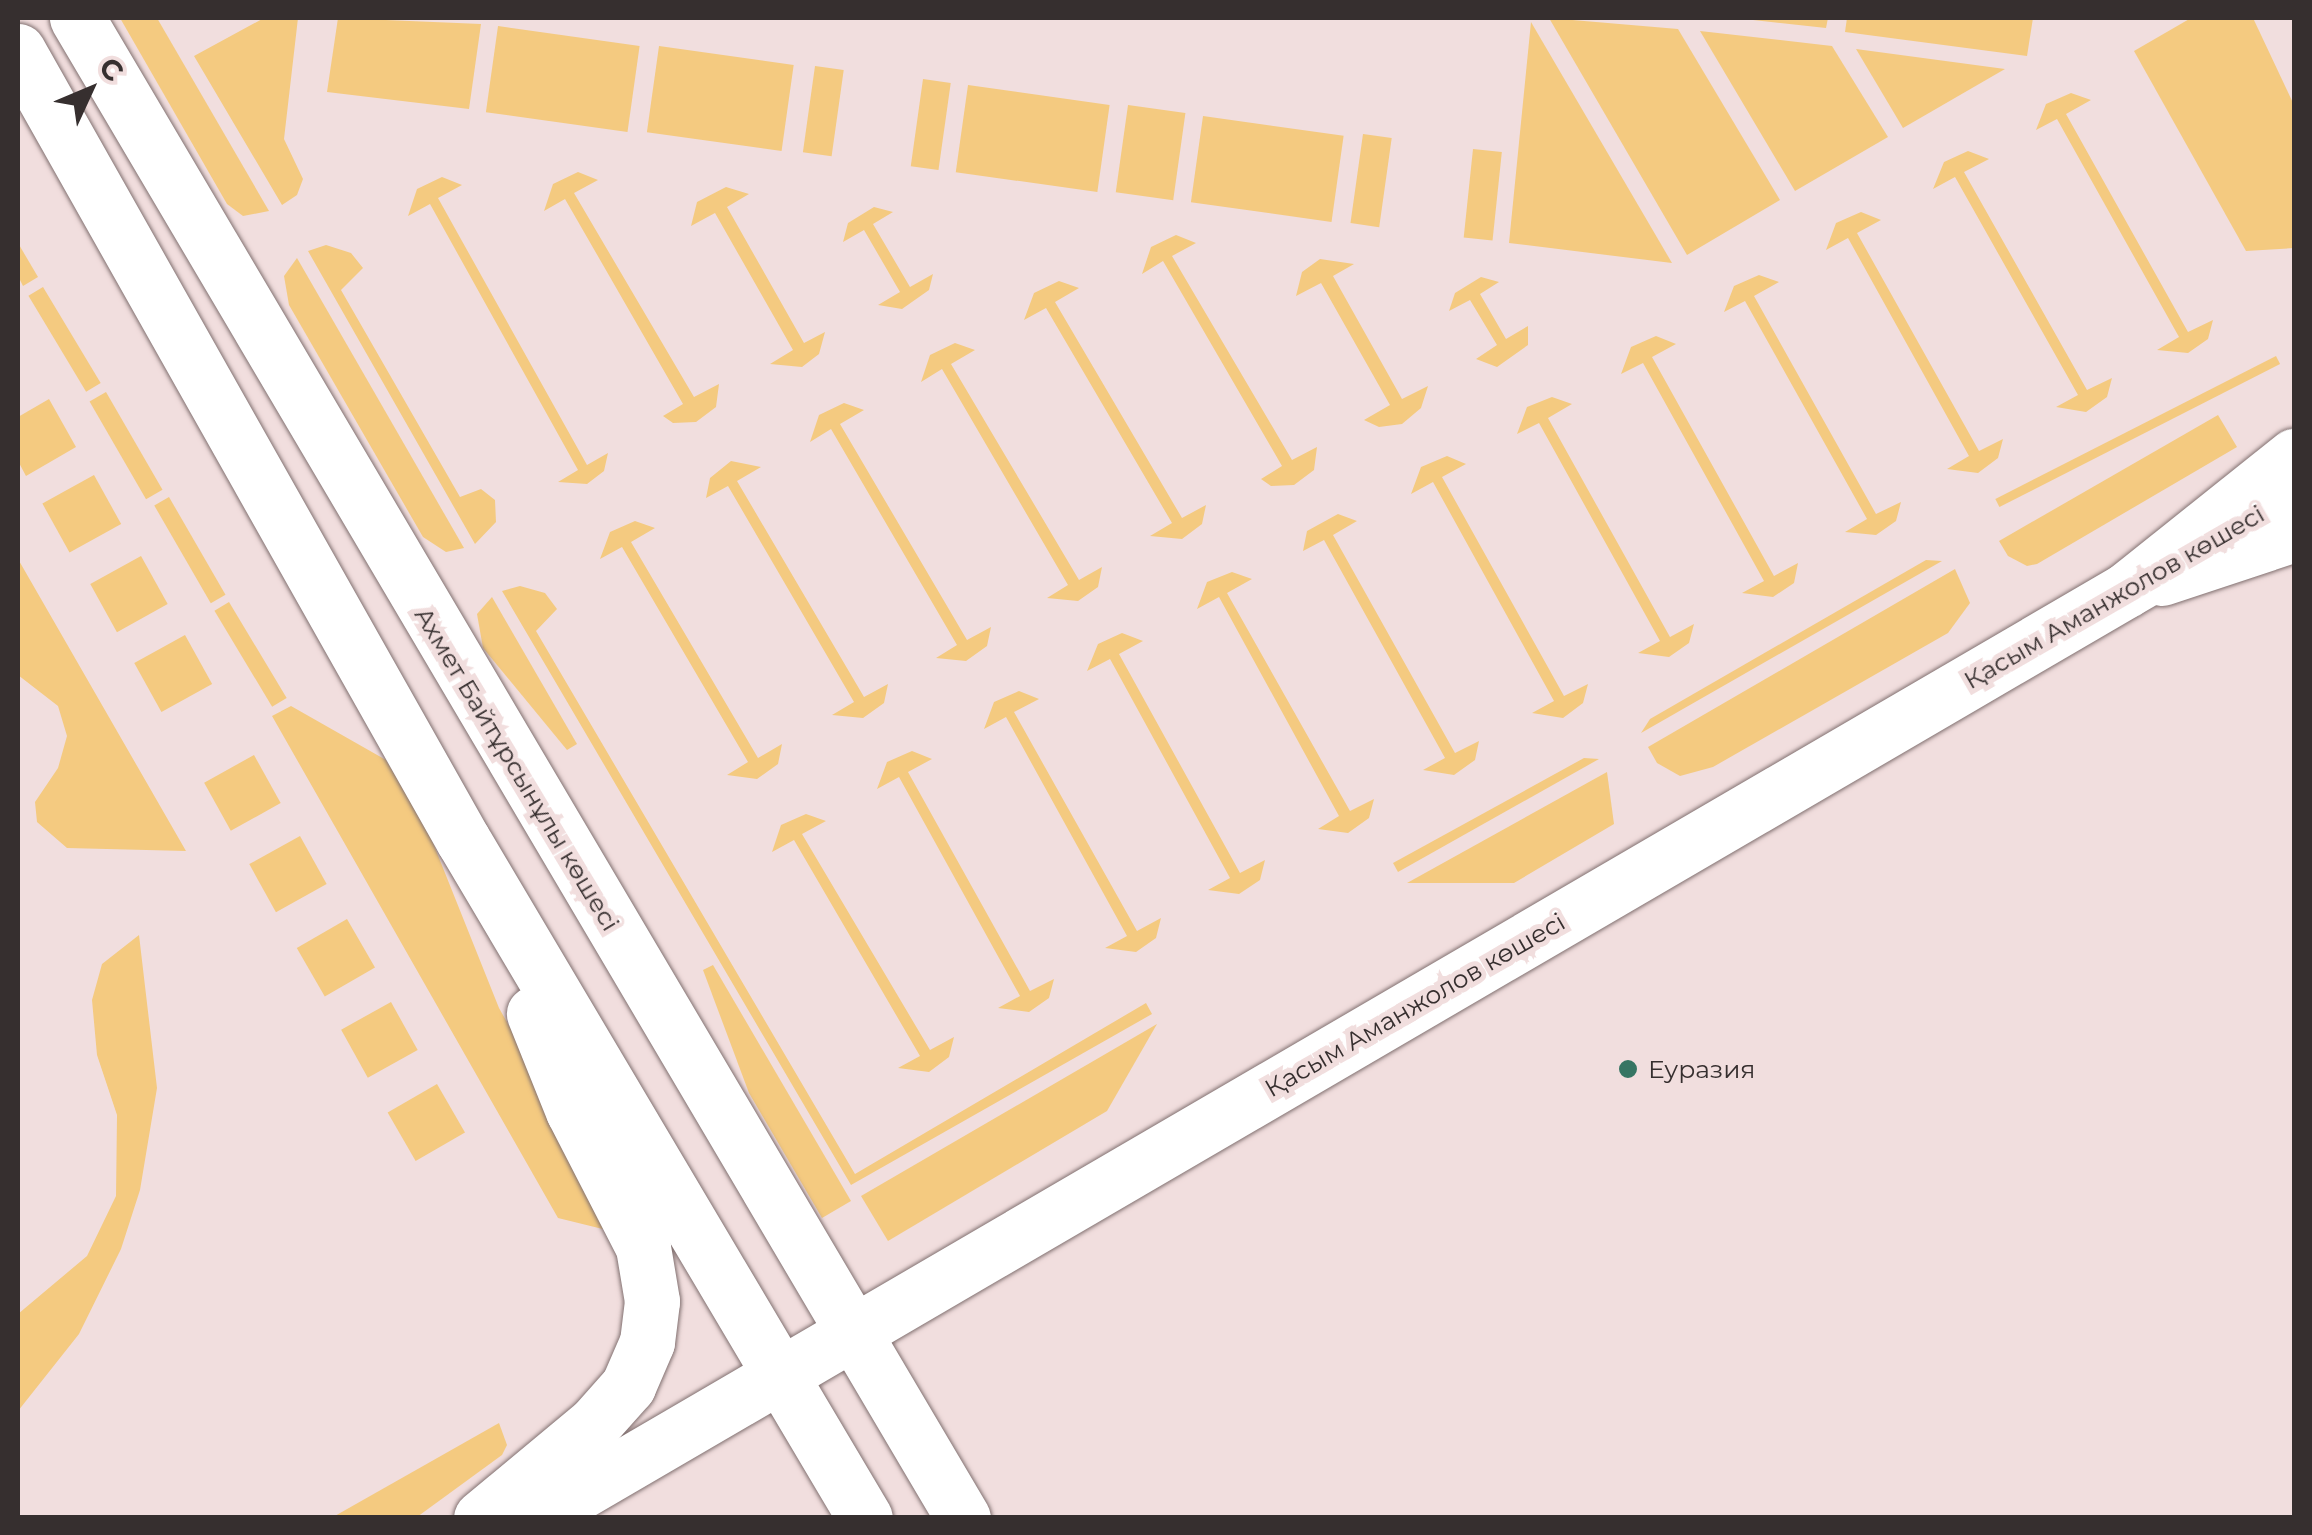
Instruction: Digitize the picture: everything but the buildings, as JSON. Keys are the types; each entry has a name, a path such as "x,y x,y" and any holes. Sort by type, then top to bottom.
{"street":[{"name":"Ахмет Байтұрсынұлы көшесі","path":"77,18 409,588 963,1518"},
{"path":"18,51 462,840 865,1518"},
{"path":"2126,590 2294,456"},
{"name":"Қасым Аманжолов көшесі","path":"534,1518 2294,492"},
{"path":"2126,590 2294,534"},
{"path":"462,840 573,1111 643,1247 652,1301 647,1342 628,1386 595,1423 481,1518"}],"shaded area":[{"path":"120,18 157,18 269,211 243,216 227,204"},
{"path":"264,18 298,18 284,139 303,179 297,195 282,205 194,56"},
{"path":"338,18 481,24 469,109 327,92"},
{"path":"1549,18 1678,29 1780,200 1687,255"},
{"path":"1735,18 1828,18 1826,28"},
{"path":"1847,18 2033,18 2027,56 1845,32"},
{"path":"2191,18 2253,18 2294,105 2294,248 2246,251 2134,51"},
{"path":"1531,22 1672,263 1509,243"},
{"path":"498,26 640,46 628,132 486,112"},
{"path":"1700,31 1832,46 1888,137 1795,191"},
{"path":"659,46 794,65 782,151 647,132"},
{"path":"1856,49 2005,69 1903,128"},
{"path":"815,66 844,70 832,156 803,152"},
{"path":"923,79 951,83 938,170 911,166"},
{"path":"968,85 1110,105 1097,192 956,172"},
{"path":"2071,93 2091,100 2066,114 2188,332 2213,320 2208,339 2188,353 2157,350 2179,337 2057,119 2036,130 2046,104"},
{"path":"1128,105 1185,113 1173,200 1116,192"},
{"path":"1203,116 1344,136 1332,222 1191,202"},
{"path":"1363,134 1392,138 1379,227 1350,223"},
{"path":"1473,149 1502,152 1493,241 1464,238"},
{"path":"1968,151 1989,159 1964,172 2087,390 2112,378 2107,397 2086,412 2056,407 2078,395 1955,177 1933,189 1944,162"},
{"path":"578,172 598,180 574,193 694,397 719,384 716,407 696,422 673,423 663,416 683,404 565,199 544,211 553,184"},
{"path":"442,177 462,185 438,198 587,465 608,453 604,471 587,484 558,482 578,470 430,204 408,216 417,189"},
{"path":"726,187 749,194 727,207 804,343 825,332 819,354 802,367 770,364 793,350 715,213 691,226 697,202"},
{"path":"874,207 893,212 873,224 910,287 933,274 929,290 902,309 878,305 900,292 864,230 843,242 848,223"},
{"path":"1861,212 1881,220 1857,233 1979,451 2003,439 1998,458 1978,473 1947,469 1969,456 1848,238 1826,250 1836,223"},
{"path":"1176,235 1196,243 1172,256 1292,460 1317,447 1314,470 1294,485 1271,486 1261,479 1282,466 1163,261 1142,274 1151,247"},
{"path":"18,243 38,277 23,286 18,276"},
{"path":"326,245 351,253 363,268 341,290 460,497 481,489 495,500 496,522 475,544 308,251"},
{"path":"297,258 464,548 446,552 423,537 289,305 284,276"},
{"path":"1320,259 1354,264 1333,276 1402,399 1428,386 1421,408 1402,424 1379,427 1364,420 1390,405 1321,283 1296,296 1302,272"},
{"path":"1759,275 1779,282 1754,296 1876,514 1901,502 1896,521 1876,535 1845,532 1867,519 1745,301 1724,312 1734,286"},
{"path":"1481,277 1499,282 1480,294 1506,339 1528,326 1528,345 1497,367 1476,359 1497,345 1470,300 1449,311 1455,293"},
{"path":"1059,281 1079,288 1055,302 1182,518 1206,505 1202,524 1182,539 1150,536 1172,523 1046,308 1024,320 1034,293"},
{"path":"43,287 101,383 86,392 28,296"},
{"path":"1656,336 1676,344 1652,357 1774,576 1798,563 1794,583 1773,597 1742,593 1764,581 1643,363 1621,374 1631,347"},
{"path":"955,343 975,350 951,364 1079,580 1102,567 1098,587 1078,601 1047,598 1068,585 942,369 921,382 930,355"},
{"path":"2276,356 2280,364 1999,507 1995,499"},
{"path":"106,392 163,490 146,499 90,402"},
{"path":"1552,397 1572,404 1548,418 1670,637 1694,624 1689,643 1669,657 1638,653 1660,641 1539,423 1517,434 1527,407"},
{"path":"49,399 76,447 26,476 18,461 18,417"},
{"path":"844,403 864,410 840,424 967,640 991,627 987,646 966,661 936,658 957,645 831,429 810,442 819,415"},
{"path":"2218,415 2237,447 2037,564 2027,566 2008,556 1999,541"},
{"path":"1447,456 1466,464 1442,477 1564,696 1588,684 1583,703 1563,718 1532,713 1554,701 1433,482 1411,494 1421,467"},
{"path":"731,461 761,467 737,481 864,697 888,684 884,703 863,718 832,715 854,702 728,486 706,498 710,478"},
{"path":"94,475 121,524 70,553 42,504"},
{"path":"169,497 226,595 211,603 154,506"},
{"path":"1338,514 1357,521 1333,535 1455,753 1479,741 1475,760 1454,775 1423,770 1445,758 1324,540 1303,551 1307,531"},
{"path":"635,521 655,528 631,542 758,758 782,744 778,764 757,779 727,775 748,762 622,547 600,559 610,532"},
{"path":"141,556 168,604 117,632 90,584"},
{"path":"18,559 186,851 67,848 37,822 35,802 58,768 67,736 58,706 18,675"},
{"path":"1926,560 1942,561 1641,733 1650,719"},
{"path":"1955,569 1970,603 1948,633 1713,767 1680,776 1657,763 1648,747"},
{"path":"1232,572 1252,579 1227,593 1350,811 1374,799 1369,818 1348,833 1318,829 1339,816 1219,597 1197,609 1207,582"},
{"path":"520,586 545,593 557,609 536,631 855,1174 1146,1003 1152,1014 851,1185 502,591"},
{"path":"492,597 577,744 567,750 483,648 477,614"},
{"path":"229,602 287,698 272,707 214,611"},
{"path":"1122,633 1143,641 1119,654 1240,873 1265,860 1260,880 1239,894 1208,890 1230,878 1110,659 1087,671 1098,644"},
{"path":"185,635 212,684 161,712 134,663"},
{"path":"1019,691 1039,699 1014,712 1137,931 1161,918 1156,938 1136,952 1105,948 1127,936 1006,717 984,729 994,702"},
{"path":"291,706 386,760 429,833 499,1008 627,1235 558,1218 272,716"},
{"path":"912,751 932,759 908,772 1030,991 1054,979 1049,998 1029,1012 998,1008 1020,996 899,777 877,789 887,762"},
{"path":"254,755 281,803 231,831 204,783"},
{"path":"1584,758 1599,759 1398,872 1393,863"},
{"path":"1607,772 1614,824 1514,883 1407,883"},
{"path":"806,814 826,821 802,834 930,1050 954,1037 949,1057 929,1072 898,1068 920,1056 794,840 772,852 781,825"},
{"path":"300,836 327,884 276,912 249,864"},
{"path":"347,919 375,967 325,996 297,948"},
{"path":"139,935 157,1088 140,1190 121,1249 79,1334 18,1411 18,1314 87,1256 116,1196 117,1115 97,1055 92,1000 102,964"},
{"path":"713,965 851,1201 822,1218 749,1093 703,970"},
{"path":"391,1002 418,1050 368,1078 341,1030"},
{"path":"1157,1024 1107,1111 888,1241 861,1196"},
{"path":"437,1084 465,1132 416,1161 388,1112"},
{"path":"499,1423 507,1445 502,1455 417,1517 333,1517"}],"place":[{"name":"Еуразия","path":"1628,1069"}]}
